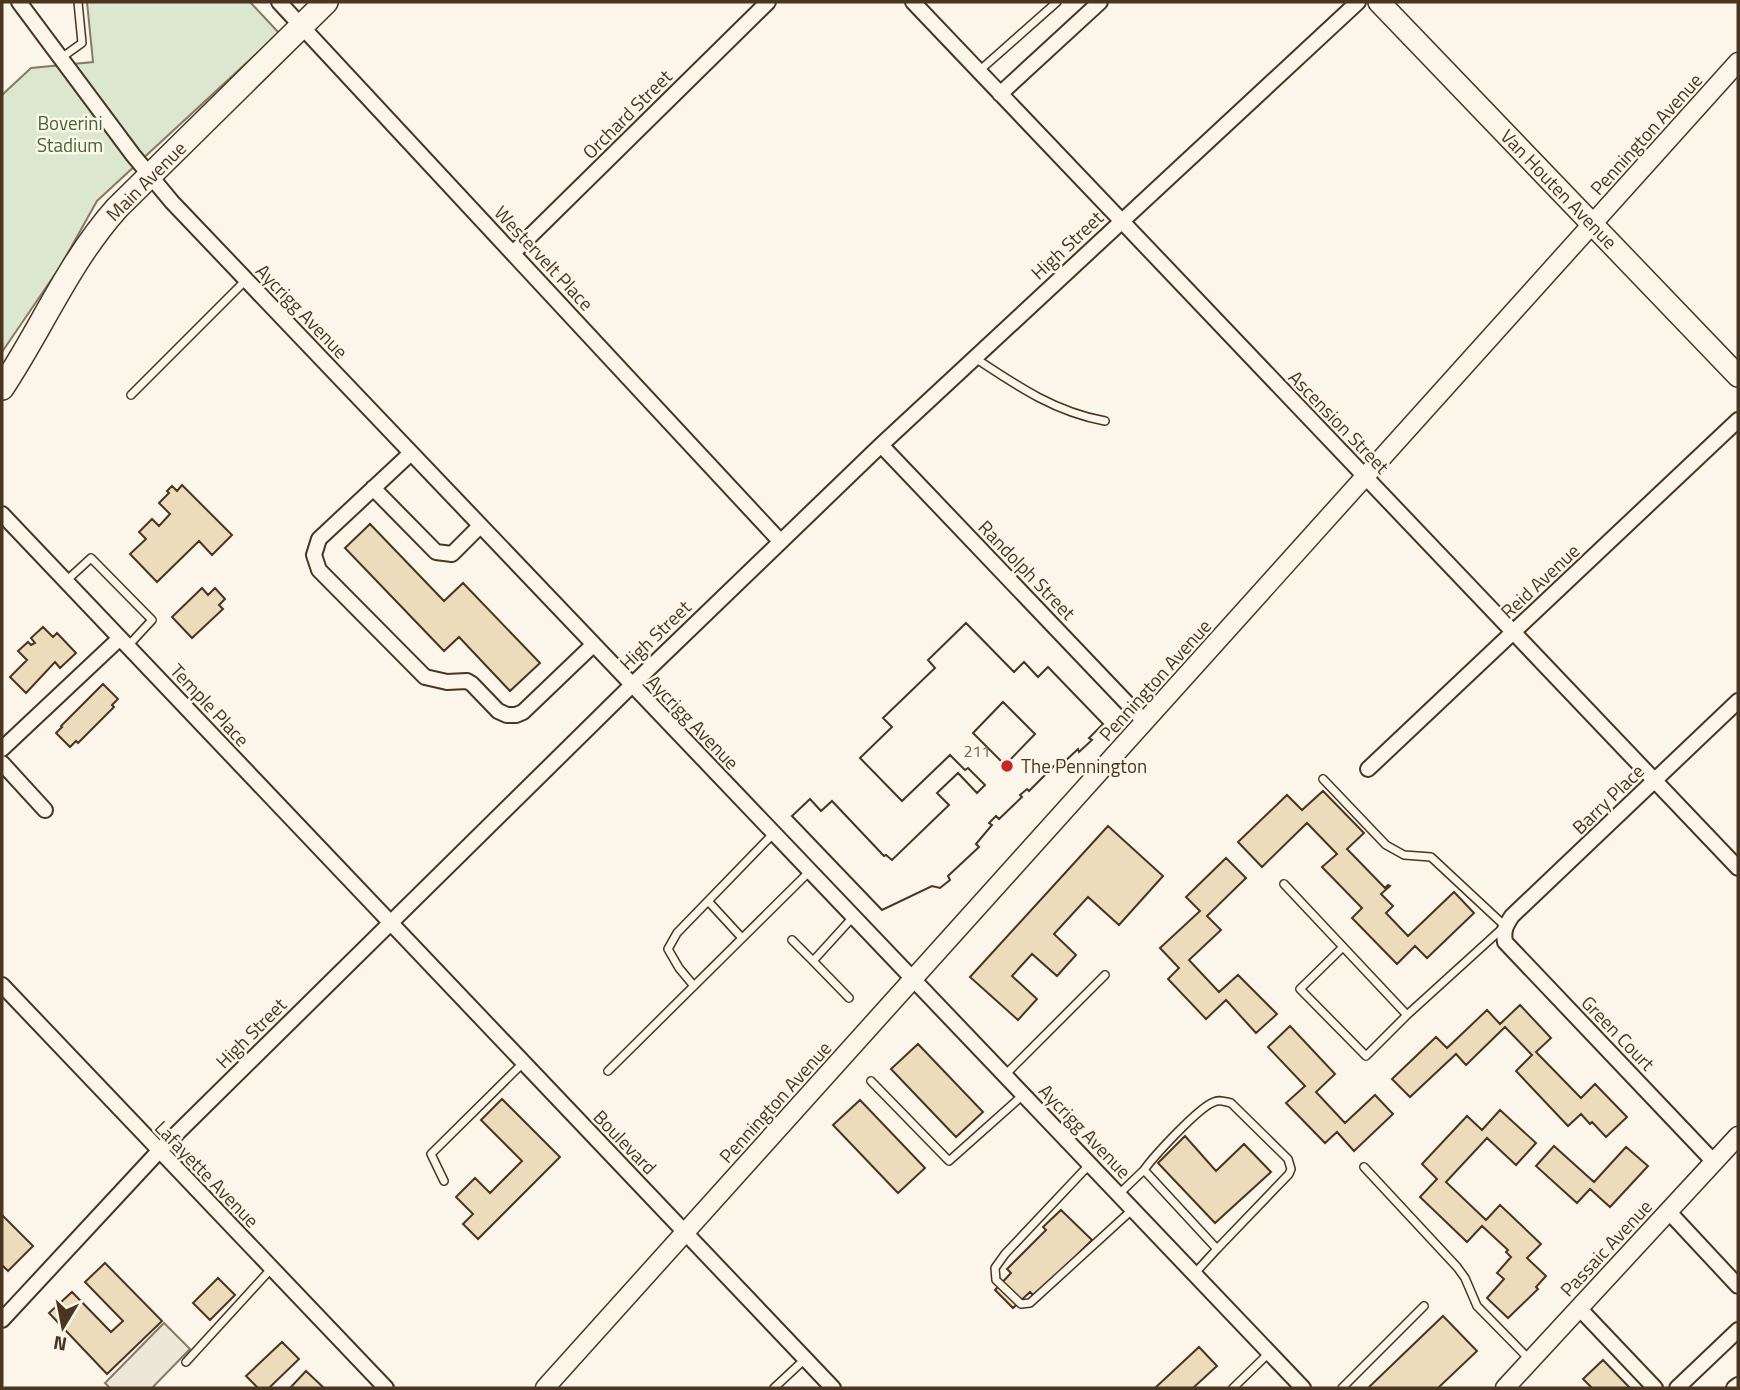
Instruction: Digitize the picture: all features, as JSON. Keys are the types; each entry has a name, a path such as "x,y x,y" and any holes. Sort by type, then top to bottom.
{"main road":[{"name":"Main Avenue","path":"2,388 93,236 150,175 326,2"},
{"name":"Van Houten Avenue","path":"1379,2 1738,376"}],"street":[{"name":"Aycrigg Avenue","path":"19,2 172,202 1303,1388"},
{"name":"Westervelt Place","path":"279,2 780,541"},
{"name":"Orchard Street","path":"513,253 768,2"},
{"name":"Ascension Street","path":"913,2 1738,868"},
{"path":"1000,94 1100,2"},
{"name":"High Street","path":"2,1320 159,1151 780,541 1358,2"},
{"name":"Pennington Avenue","path":"545,1388 1738,62"},
{"name":"Reid Avenue","path":"1368,769 1738,419"},
{"name":"Randolph Street","path":"881,445 1145,722"},
{"path":"411,453 319,539 313,555 319,570 425,677 447,682 467,681 498,711 507,715 523,712 593,645"},
{"path":"373,488 436,552 452,554 480,526"},
{"name":"Temple Place","path":"2,514 389,923"},
{"path":"2,749 123,642"},
{"name":"Barry Place","path":"1505,926 1512,916 1738,701"},
{"path":"2,763 45,810"},
{"name":"Boulevard","path":"389,923 833,1388"},
{"name":"Green Court","path":"1505,926 1505,942 1714,1162"},
{"name":"Lafayette Avenue","path":"2,985 386,1388"},
{"name":"Passaic Avenue","path":"1505,1388 1738,1136"},
{"path":"1669,1212 1738,1286"},
{"path":"1579,1308 1655,1388"},
{"path":"1677,1388 1738,1330"},
{"path":"1734,1388 1738,1385"}],"lane":[{"path":"61,58 82,43 78,2"},
{"path":"978,71 1057,2"},
{"path":"131,395 246,280"},
{"path":"975,358 1035,397 1070,413 1105,421"},
{"path":"66,581 91,558 152,620 123,642"},
{"path":"1323,779 1386,845 1404,855 1431,857 1505,926 1366,1056 1300,989 1343,947"},
{"path":"694,986 679,968 668,948 677,933 773,834"},
{"path":"608,1071 809,872"},
{"path":"1284,884 1407,1016"},
{"path":"708,901 742,938"},
{"path":"813,961 853,918"},
{"path":"792,940 849,998"},
{"path":"1005,1076 1105,975"},
{"path":"444,1181 431,1154 523,1063"},
{"path":"871,1081 950,1161 1023,1095"},
{"path":"1119,1194 1205,1108 1218,1100 1231,1103 1288,1159 1291,1169 1289,1174 1195,1273"},
{"path":"1090,1164 1005,1254 995,1268 996,1280 1021,1304 1030,1303 1133,1209"},
{"path":"1364,1167 1457,1267 1477,1306 1531,1361"},
{"path":"1144,1170 1217,1249"},
{"path":"186,1362 271,1269"},
{"path":"1342,1388 1424,1306"},
{"path":"1233,1388 1270,1353"},
{"path":"774,1388 805,1359"}],"green space":[{"name":"Boverini Stadium","path":"87,2 250,2 279,33 97,201 60,267 2,352 2,95 31,68 93,62"}],"shaded area":[{"path":"164,1323 190,1349 152,1388 110,1388 105,1383"}],"building":[{"path":"182,485 232,535 212,555 199,541 157,582 130,554 146,539 139,532 152,519 159,526 170,514 159,503 169,493 167,491 172,486 177,491"},
{"path":"370,524 444,601 463,583 540,663 510,691 459,637 444,651 345,548"},
{"path":"202,588 208,595 215,588 225,599 219,605 223,609 192,638 172,617"},
{"name":"The Pennington","path":"966,623 1014,672 1024,662 1038,677 1048,667 1103,724 1079,752 1078,749 1062,764 1059,761 1029,791 1027,789 1020,795 1022,797 999,819 996,816 989,823 992,825 976,844 979,847 948,876 950,880 940,888 932,886 882,910 792,816 810,799 821,811 832,801 884,856 892,860 949,805 937,793 958,773 977,793 985,785 950,755 902,801 860,758 892,727 883,718 935,668 928,660","holes":["1003,702 1035,734 1005,765 973,733"]},
{"name":"The Pennington","path":"966,623 1014,672 1024,662 1038,677 1048,667 1103,724 1079,752 1078,749 1062,764 1059,761 1029,791 1027,789 1020,795 1022,797 999,819 996,816 989,823 992,825 976,844 979,847 948,876 950,880 940,888 932,886 882,910 792,816 810,799 821,811 832,801 884,856 892,860 949,805 937,793 958,773 977,793 985,785 950,755 902,801 860,758 892,727 883,718 935,668 928,660"},
{"path":"43,627 53,637 57,633 76,653 60,668 55,662 26,693 10,677 27,660 18,651 28,642 31,645 35,643 31,638"},
{"path":"103,684 118,699 112,705 114,707 78,743 76,741 70,747 56,733"},
{"path":"1003,702 1035,734 1005,765 973,733"},
{"path":"1323,791 1364,833 1347,849 1385,888 1390,886 1381,894 1393,906 1386,913 1408,936 1454,892 1474,913 1427,958 1415,946 1397,964 1352,918 1362,908 1322,867 1337,854 1307,823 1262,867 1238,842 1287,795 1302,810"},
{"path":"1108,826 1163,876 1119,925 1088,897 1054,934 1076,955 1057,976 1032,954 1012,976 1037,999 1018,1020 970,977"},
{"path":"1226,858 1246,878 1207,916 1221,930 1189,960 1219,992 1238,975 1277,1014 1256,1033 1226,1000 1206,1019 1168,979 1179,968 1160,948 1200,911 1186,897"},
{"path":"1520,1005 1551,1038 1536,1052 1581,1098 1595,1084 1627,1117 1606,1137 1581,1114 1568,1126 1516,1071 1532,1055 1505,1027 1466,1065 1456,1054 1410,1097 1392,1079 1436,1037 1447,1048 1487,1010 1500,1024"},
{"path":"1290,1026 1335,1074 1316,1092 1345,1123 1375,1095 1393,1114 1354,1151 1337,1132 1325,1143 1286,1103 1305,1086 1268,1047"},
{"path":"918,1044 983,1112 956,1137 891,1069"},
{"path":"502,1099 560,1157 478,1239 463,1224 473,1214 456,1197 475,1178 490,1193 522,1161 481,1120"},
{"path":"860,1100 925,1168 898,1193 833,1125"},
{"path":"1500,1110 1536,1143 1516,1165 1487,1138 1446,1182 1486,1220 1500,1205 1541,1244 1527,1258 1546,1276 1536,1287 1538,1289 1508,1318 1487,1298 1504,1279 1497,1273 1511,1257 1506,1252 1508,1250 1482,1226 1467,1242 1420,1197 1437,1179 1422,1164 1467,1116 1482,1130"},
{"path":"1185,1136 1216,1171 1244,1144 1271,1172 1215,1223 1158,1163"},
{"path":"1554,1146 1594,1182 1626,1147 1648,1166 1610,1207 1590,1189 1577,1203 1536,1166"},
{"path":"1061,1210 1092,1240 1035,1297 1030,1292 1013,1308 995,1290 1011,1273 1007,1269 1046,1230 1043,1227"},
{"path":"2,1215 33,1246 8,1271 2,1265"},
{"path":"105,1263 162,1321 107,1374 49,1313 72,1292 111,1332 123,1321 85,1282"},
{"path":"218,1278 235,1295 210,1320 193,1303"},
{"path":"1443,1316 1477,1351 1438,1388 1368,1388"},
{"path":"282,1342 299,1359 269,1388 258,1388 246,1376"},
{"path":"1199,1347 1217,1366 1193,1388 1155,1388"},
{"path":"1603,1360 1630,1388 1592,1388 1583,1379"},
{"path":"306,1371 324,1388 290,1388"}],"place":[{"name":"The Pennington","path":"1007,766"}]}
